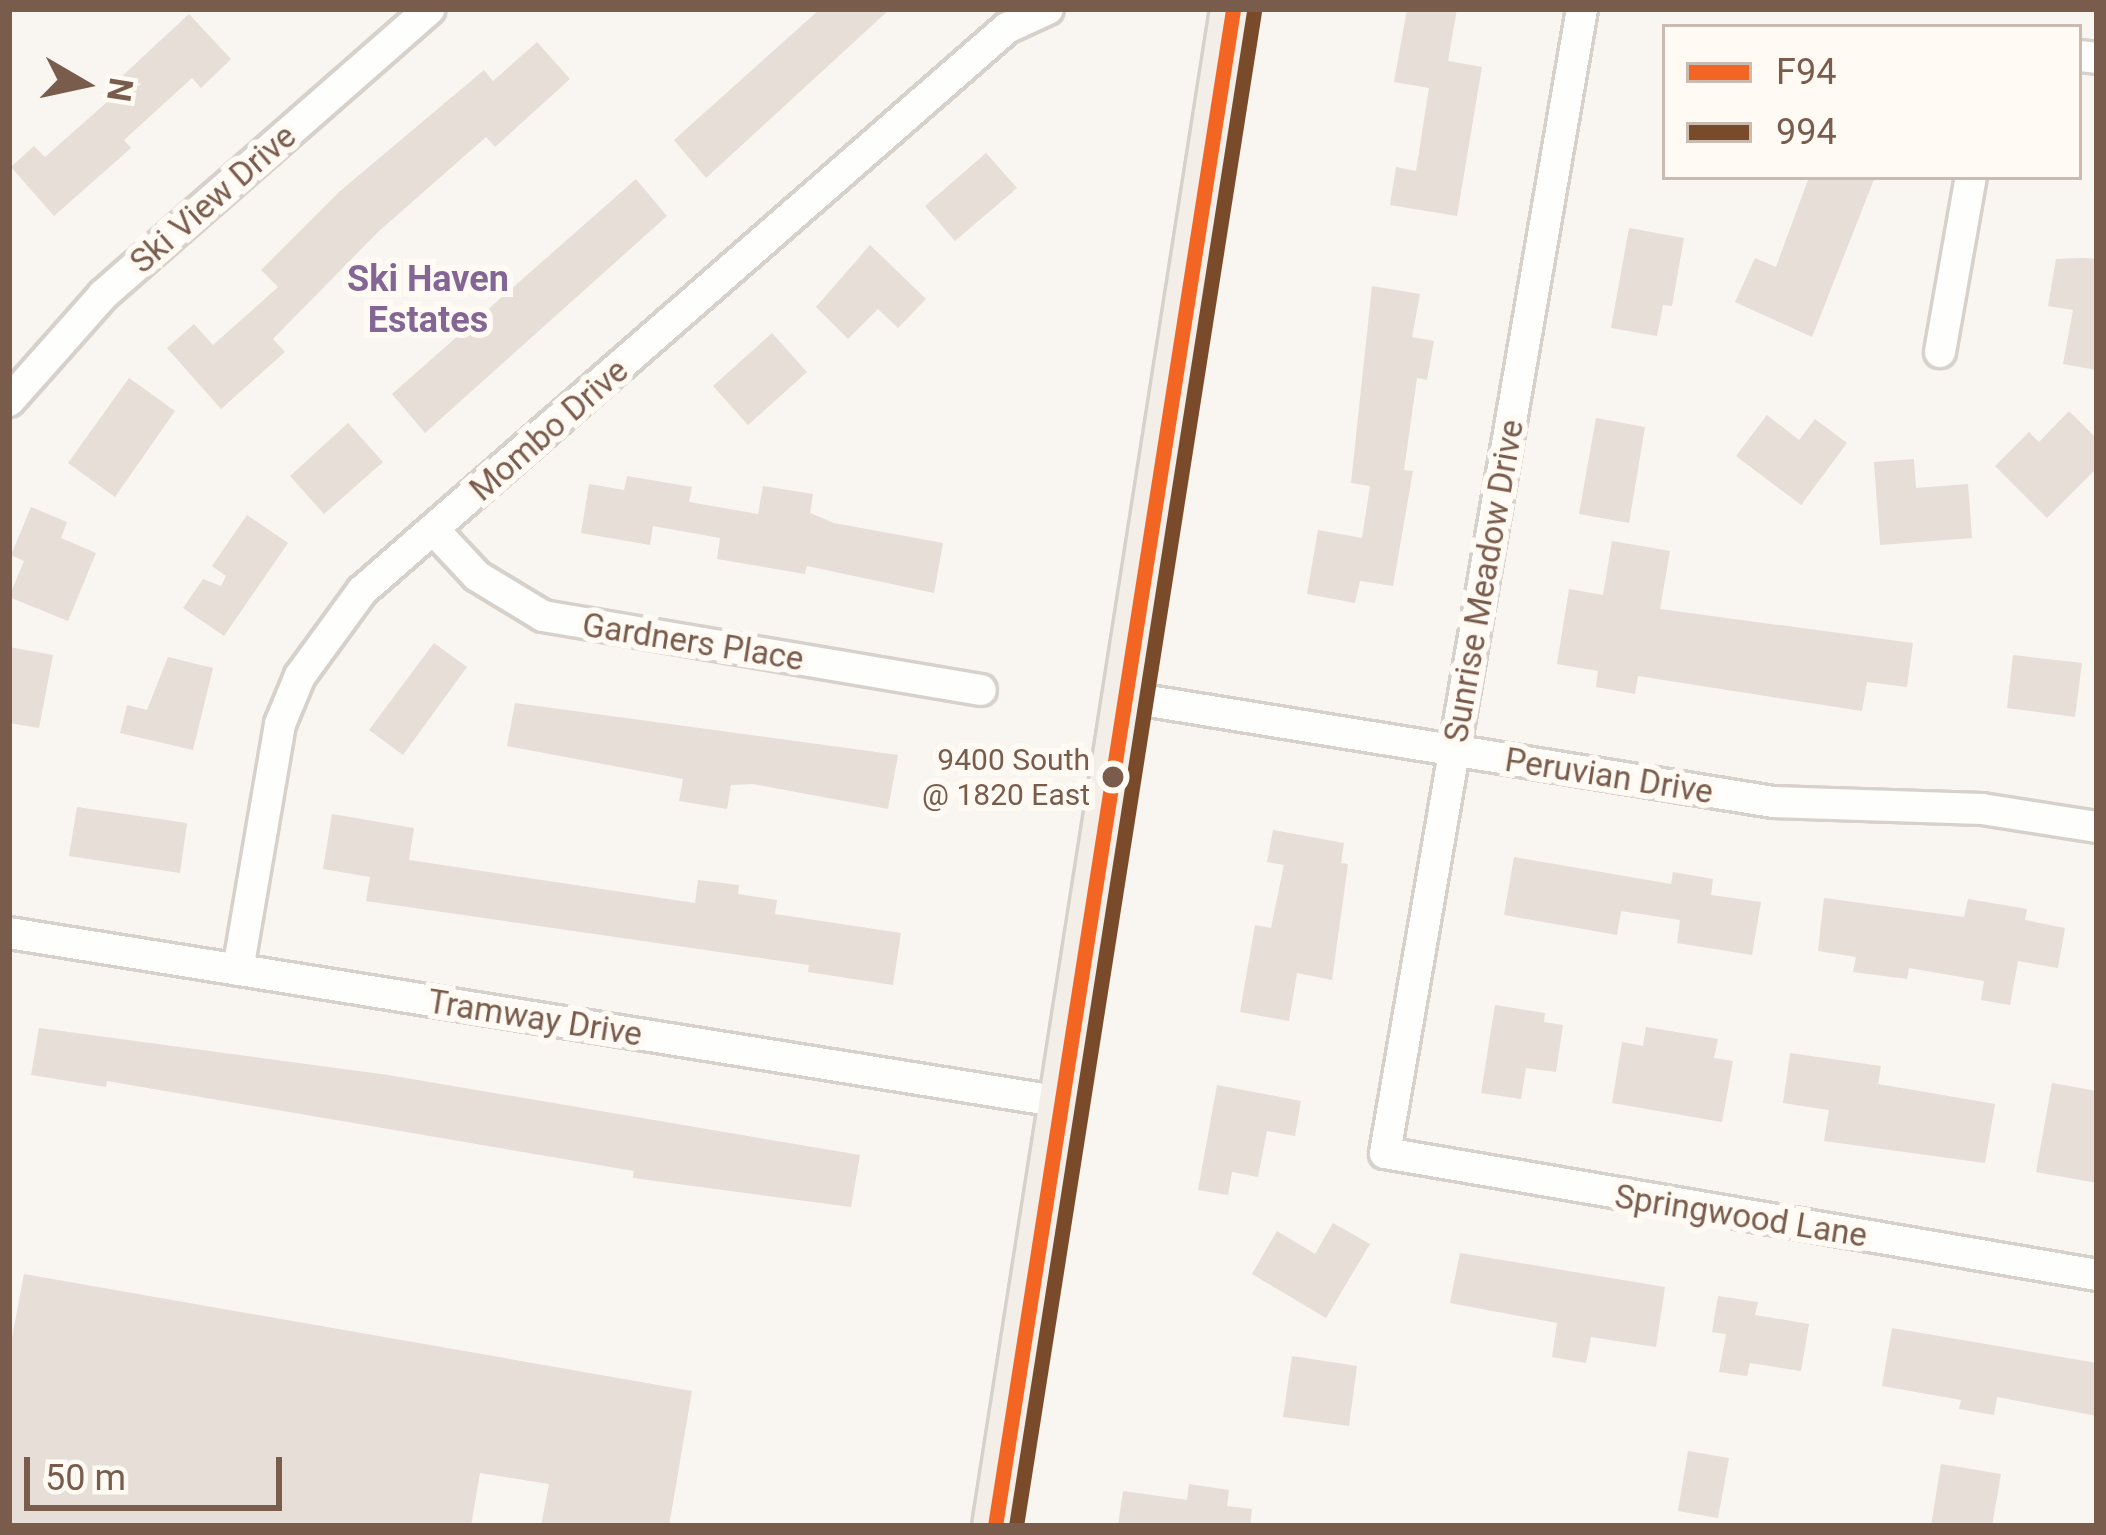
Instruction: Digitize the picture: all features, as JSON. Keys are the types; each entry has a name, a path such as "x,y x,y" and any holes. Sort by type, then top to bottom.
{"main road":[{"path":"995,1526 1124,697 1224,10"}],"street":[{"name":"Ski View Drive","path":"9,401 103,295 430,9"},
{"name":"Mombo Drive","path":"238,970 268,776 300,676 362,591 1007,28 1048,9"},
{"name":"Sunrise Meadow Drive","path":"1385,1154 1582,9"},
{"path":"1940,352 1970,180"},
{"name":"Gardners Place","path":"434,530 477,575 543,616 981,689"},
{"name":"Peruvian Drive","path":"1124,697 1773,802 1982,809 2097,827"},
{"name":"Tramway Drive","path":"9,933 1062,1102"},
{"name":"Springwood Lane","path":"1385,1154 2097,1275"}],"building":[{"path":"820,9 890,9 706,178 674,140"},
{"path":"1407,9 1457,9 1448,61 1482,67 1457,216 1390,205 1396,167 1416,171 1429,88 1394,82"},
{"path":"189,14 231,59 201,88 192,78 124,140 131,148 54,216 11,167 34,146 45,157 124,87 118,80"},
{"path":"537,42 570,79 495,147 486,137 378,232 273,339 285,352 221,409 167,348 194,324 213,345 278,287 261,270 339,192 484,70 493,81"},
{"path":"986,153 1017,188 955,241 925,206"},
{"path":"636,179 667,216 425,433 392,394"},
{"path":"1808,180 1874,180 1812,337 1735,302 1755,258 1776,267"},
{"path":"1629,228 1684,238 1672,306 1663,305 1657,336 1611,328"},
{"path":"870,245 926,299 898,328 878,309 848,339 816,307"},
{"path":"2056,259 2097,259 2097,370 2063,364 2073,310 2048,306"},
{"path":"1372,286 1420,294 1412,337 1434,341 1427,380 1417,378 1404,470 1413,471 1393,586 1360,581 1355,603 1307,594 1318,530 1362,538 1370,486 1351,483"},
{"path":"772,333 807,372 748,425 713,386"},
{"path":"129,378 175,411 115,497 68,463"},
{"path":"2069,411 2097,439 2097,468 2047,518 1995,466 2029,432 2039,442"},
{"path":"1767,415 1799,440 1815,419 1847,443 1801,505 1736,456"},
{"path":"1596,418 1645,427 1629,523 1579,514"},
{"path":"348,423 383,462 324,514 290,476"},
{"path":"1914,459 1916,488 1968,484 1972,538 1880,545 1874,462"},
{"path":"627,476 692,487 689,502 758,514 763,486 813,494 810,513 834,523 943,543 934,593 807,566 805,574 717,559 720,538 653,526 650,545 581,533 589,484 624,490"},
{"path":"31,507 67,522 61,538 96,553 68,621 9,597 24,561 11,555"},
{"path":"247,515 288,543 224,636 183,608 203,579 221,586 226,576 212,566"},
{"path":"1612,541 1670,551 1660,609 1913,643 1907,687 1867,682 1862,711 1638,676 1635,694 1596,687 1598,671 1557,664 1569,589 1603,595"},
{"path":"434,643 467,667 403,755 369,730"},
{"path":"9,647 53,655 39,728 9,723"},
{"path":"2013,655 2082,663 2075,717 2007,708"},
{"path":"168,657 213,668 193,750 120,733 127,705 147,710"},
{"path":"515,703 898,755 888,809 753,784 731,785 727,809 679,801 683,779 507,746"},
{"path":"77,807 187,823 180,873 69,856"},
{"path":"332,814 414,828 409,860 695,903 698,880 739,885 738,894 777,900 775,914 901,933 893,985 808,972 809,965 366,901 370,877 323,869"},
{"path":"1273,830 1344,843 1341,863 1348,864 1332,980 1297,973 1289,1021 1240,1012 1255,925 1271,928 1284,865 1267,862"},
{"path":"1514,857 1671,884 1673,872 1713,879 1711,895 1761,902 1752,955 1677,943 1680,920 1621,911 1617,935 1504,915"},
{"path":"1824,898 1964,917 1968,899 2027,909 2025,920 2065,928 2058,968 2018,961 2010,1005 1981,1000 1984,981 1909,968 1907,979 1853,972 1856,957 1818,951"},
{"path":"1495,1005 1545,1013 1544,1022 1563,1025 1556,1072 1526,1068 1521,1099 1481,1093"},
{"path":"1646,1027 1718,1039 1714,1058 1733,1061 1722,1122 1612,1103 1622,1042 1643,1046"},
{"path":"39,1028 388,1075 860,1155 851,1207 633,1178 634,1171 107,1081 106,1087 31,1075"},
{"path":"1790,1053 1881,1066 1878,1084 1995,1104 1985,1163 1824,1141 1829,1110 1783,1103"},
{"path":"2052,1083 2097,1091 2097,1183 2036,1172"},
{"path":"1217,1085 1301,1101 1295,1136 1267,1131 1258,1177 1232,1172 1228,1195 1198,1190"},
{"path":"1333,1223 1370,1244 1326,1318 1252,1274 1277,1231 1315,1254"},
{"path":"1460,1253 1665,1287 1656,1347 1591,1337 1586,1363 1552,1357 1557,1323 1450,1303"},
{"path":"24,1274 692,1391 669,1526 541,1526 549,1484 480,1473 471,1526 9,1526 9,1354"},
{"path":"1718,1296 1758,1302 1755,1315 1809,1324 1801,1371 1750,1363 1747,1376 1719,1372 1726,1334 1712,1332"},
{"path":"1892,1328 2097,1363 2097,1416 1997,1397 1994,1415 1959,1409 1961,1400 1882,1386"},
{"path":"1292,1356 1357,1366 1349,1426 1283,1417"},
{"path":"1688,1451 1729,1458 1718,1518 1678,1511"},
{"path":"1941,1464 2001,1474 1992,1526 1931,1526"},
{"path":"1189,1484 1229,1490 1227,1506 1252,1509 1250,1526 1118,1526 1123,1491 1187,1500"}],"transit line":[{"name":"F94","path":"995,1526 1233,9"},
{"name":"994","path":"1016,1526 1254,12"}],"place":[{"name":"9400 South @ 1820 East","path":"1113,777"}],"district":[{"name":"Ski Haven Estates","path":"428,300"}]}
